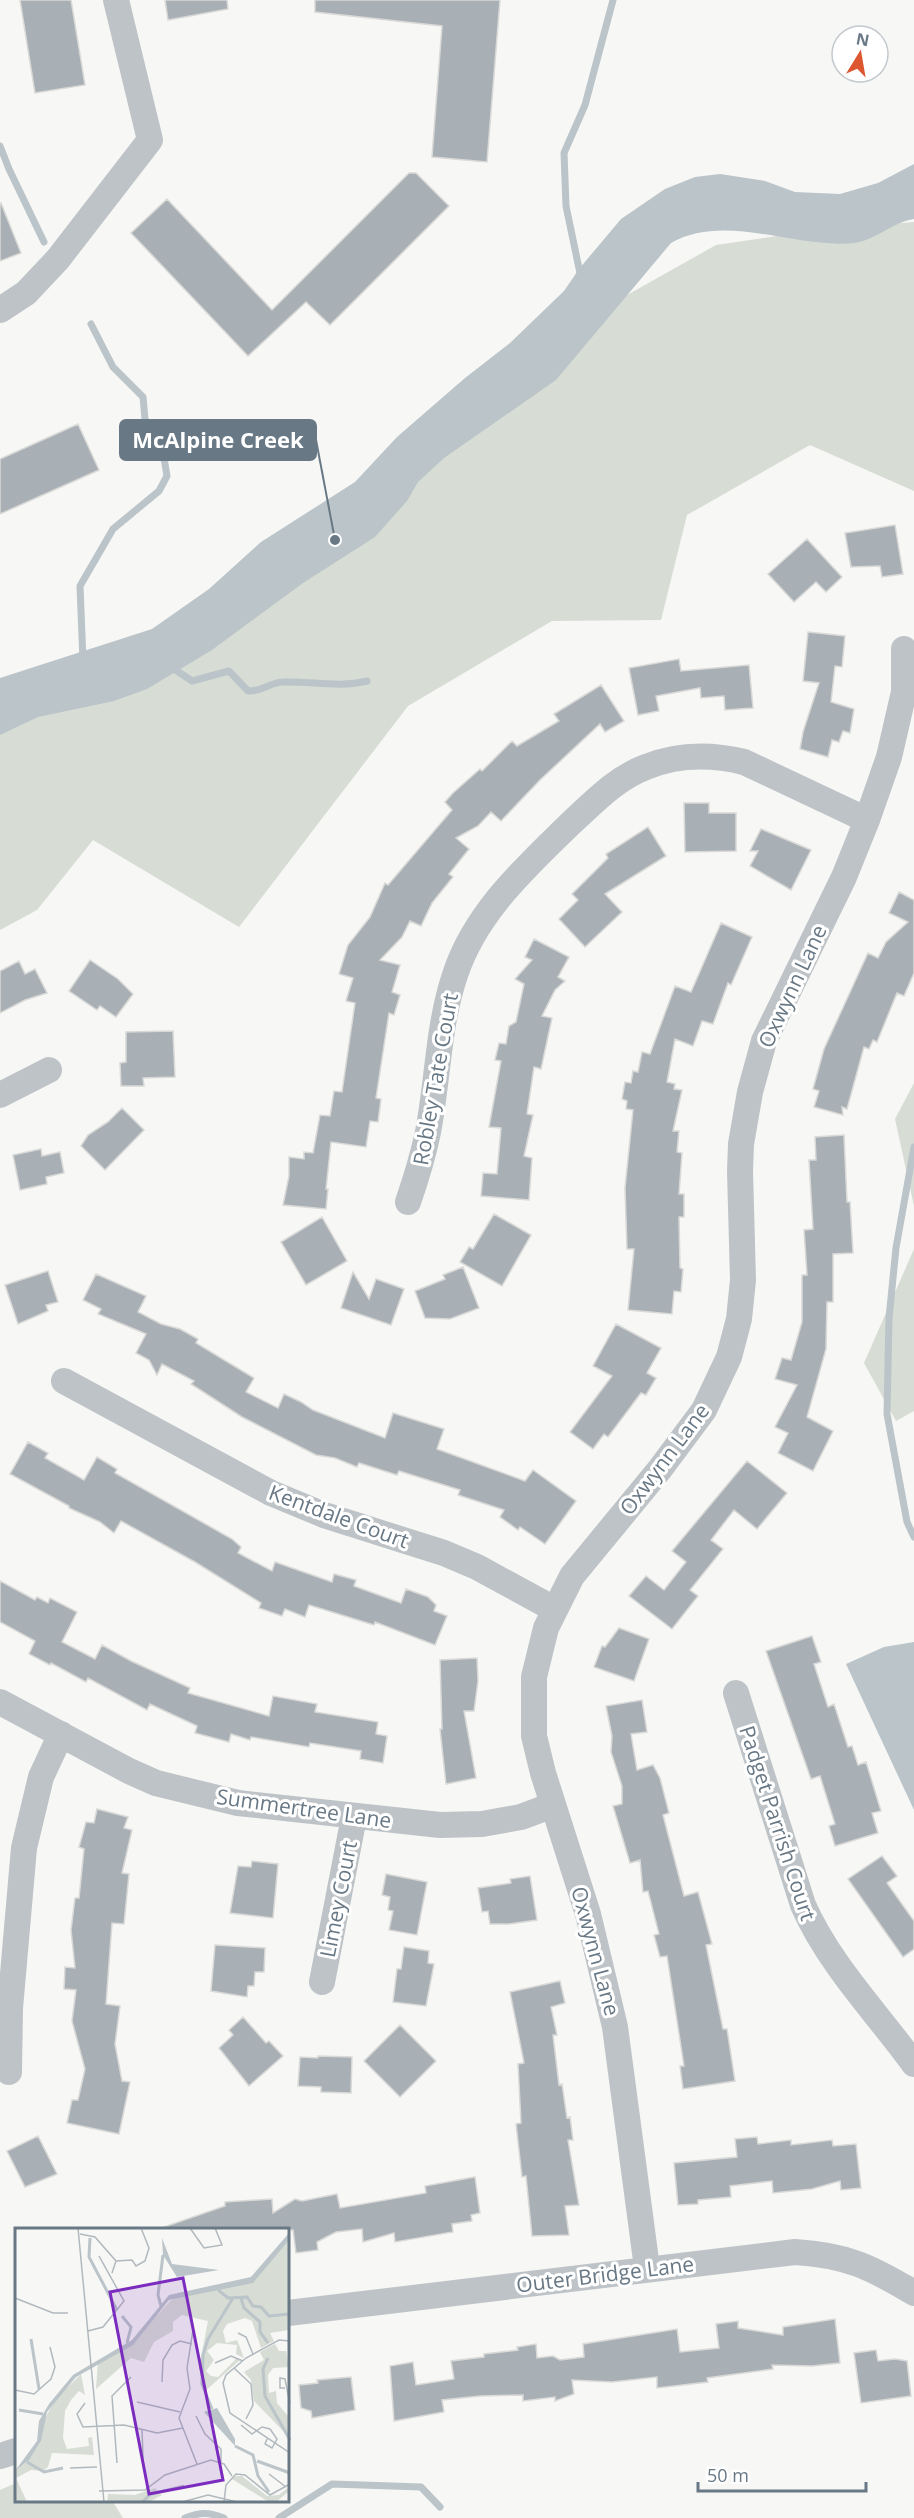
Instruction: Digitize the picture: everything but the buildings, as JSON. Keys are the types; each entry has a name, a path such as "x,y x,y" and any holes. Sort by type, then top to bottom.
{"street":[{"path":"0,310 26,293 58,259 150,140 116,0"},
{"name":"Oxwynn Lane","path":"647,2268 612,2008 588,1914 534,1736 534,1677 537,1658 554,1608 572,1576 660,1469 704,1410 729,1357 739,1319 743,1280 741,1144 750,1092 765,1041 844,877 889,757 904,693 904,649"},
{"name":"Robley Tate Court","path":"408,1202 420,1167 428,1131 445,1011 455,973 472,935 487,912 526,866 617,782 645,767 675,758 706,756 725,758 744,762 867,820"},
{"path":"0,1095 49,1070"},
{"name":"Kentdale Court","path":"64,1381 271,1493 324,1515 444,1553 477,1567 554,1608"},
{"name":"Padget Parrish Court","path":"736,1693 803,1905 813,1928 834,1960 914,2064"},
{"name":"Summertree Lane","path":"0,1702 129,1771 156,1782 238,1803 440,1826 482,1824 521,1817 554,1805"},
{"path":"9,2072 10,2008 24,1848 41,1777 61,1734"},
{"name":"Limey Court","path":"322,1982 354,1817"},
{"name":"Outer Bridge Lane","path":"290,2313 795,2252 824,2254 855,2261 883,2274 914,2293"},
{"path":"0,2456 15,2451"}],"shaded area":[{"path":"914,164 914,219 862,241 831,243 737,231 714,231 692,234 671,243 556,380 444,458 418,482 407,501 375,537 303,583 212,650 147,689 114,701 38,717 0,735 0,678 152,629 209,589 261,542 355,482 397,437 465,378 510,343 564,291 579,269 621,219 665,189 695,177 720,174 765,181 795,192 840,194 878,183"},
{"path":"914,222 914,491 810,445 687,515 661,620 552,621 408,706 239,927 93,840 37,910 0,930 0,714 159,662 549,339 716,245 826,229"},
{"path":"914,1083 914,1206 895,1119"},
{"path":"914,1249 914,1411 896,1421 864,1363"},
{"path":"914,1642 914,1810 846,1664 884,1647"},
{"path":"15,2483 15,2503 114,2503 123,2518 0,2518 0,2490"}],"waterway":[{"path":"581,278 566,206 564,153 585,105 613,0"},
{"path":"0,146 44,242"},
{"path":"83,661 80,586 113,529 159,491 167,476 164,458 145,419 143,397 113,367 91,324"},
{"path":"171,667 192,681 229,671 248,691 283,682 336,684 367,681"},
{"path":"914,1147 896,1248 889,1318 887,1414 907,1522 914,1537"},
{"path":"279,2518 332,2484 421,2487 440,2507"},
{"path":"185,2518 204,2514 224,2518"}],"place":[{"name":"McAlpine Creek","path":"335,540"}]}
